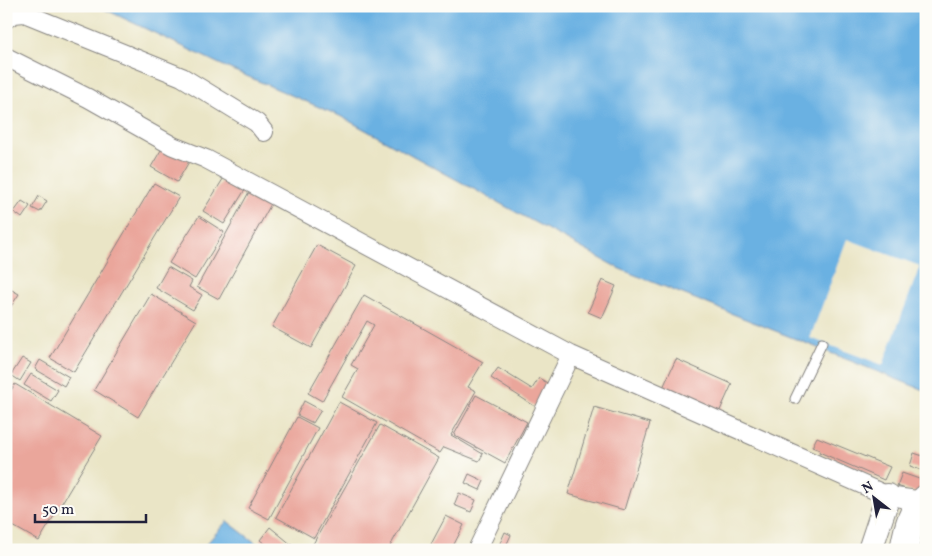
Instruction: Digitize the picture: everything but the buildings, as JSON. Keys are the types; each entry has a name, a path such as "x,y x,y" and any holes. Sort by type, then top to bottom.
{"highway":[{"path":"904,550 910,522 925,500"}],"street":[{"path":"6,19 14,14 24,13 182,78 256,123 264,132"},
{"path":"6,57 88,98 173,146 206,159 571,355 888,496 925,500"},
{"path":"478,550 571,355"},
{"path":"870,550 888,496"}],"lane":[{"path":"795,399 822,343"}],"water":[{"path":"98,6 926,6 926,391 620,269 340,116 230,69"},
{"path":"227,521 265,550 201,550"}],"pier":[{"path":"847,239 920,266 883,365 810,338"}]}
